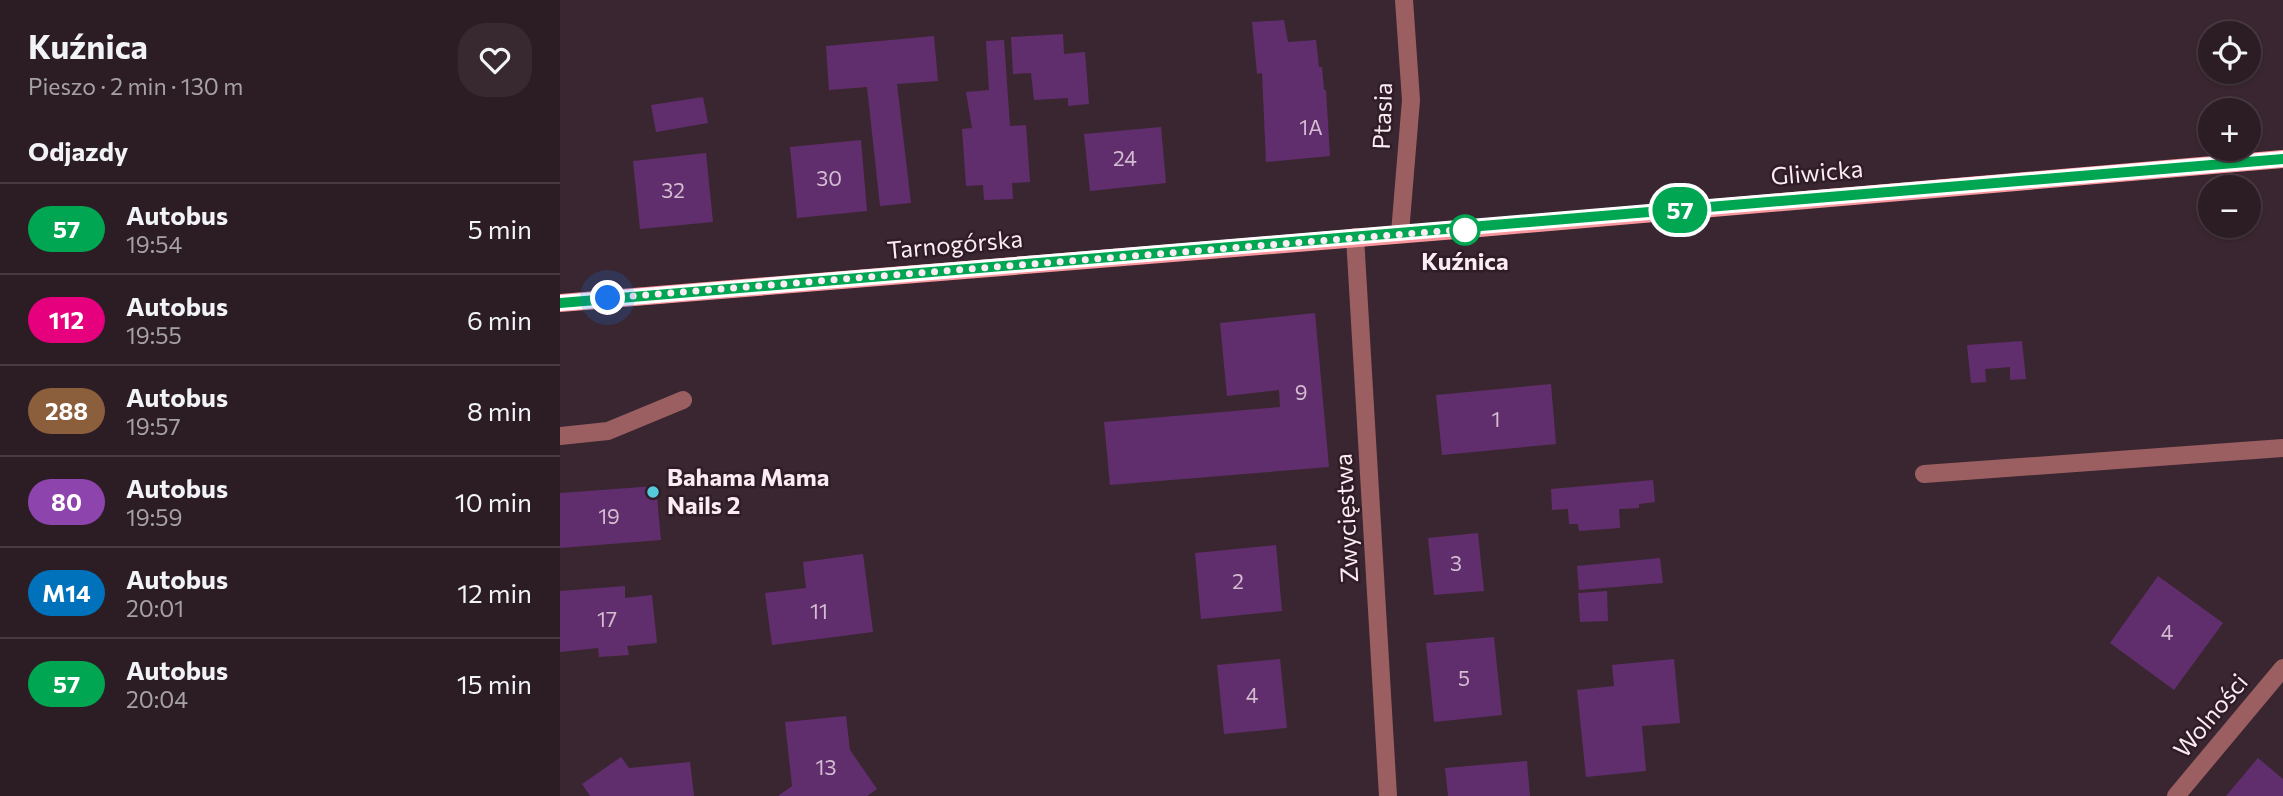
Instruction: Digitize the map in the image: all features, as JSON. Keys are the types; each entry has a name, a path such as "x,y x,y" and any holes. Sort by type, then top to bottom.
{"main road":[{"name":"Gliwicka","path":"1355,237 2283,159"},
{"name":"Tarnogórska","path":"560,303 1355,237"}],"street":[{"name":"Ptasia","path":"1400,233 1411,100 1404,0"},
{"name":"Zwycięstwa","path":"1355,237 1388,796"},
{"path":"560,436 608,431 683,400"},
{"path":"1924,474 2283,448"},
{"name":"Wolności","path":"2176,796 2283,668"}],"building":[{"path":"1284,20 1288,42 1316,40 1319,67 1322,67 1326,90 1330,156 1266,162 1262,73 1257,74 1252,22"},
{"path":"1063,34 1064,54 1085,52 1089,104 1068,106 1068,98 1034,100 1031,73 1013,74 1011,37"},
{"path":"934,36 938,81 897,84 911,203 880,206 867,87 829,90 826,46"},
{"path":"1004,40 1010,126 1026,125 1030,182 1012,183 1013,199 984,200 983,185 966,186 962,129 972,128 966,92 989,90 986,41"},
{"path":"703,97 708,123 656,132 651,105"},
{"path":"1161,127 1166,183 1090,191 1084,134"},
{"path":"861,140 867,211 797,218 790,147"},
{"path":"706,153 713,222 640,229 633,161"},
{"path":"1315,313 1329,467 1110,485 1104,422 1280,407 1279,390 1227,396 1220,323"},
{"path":"2022,341 2026,379 2010,380 2010,367 1985,369 1986,382 1971,383 1967,345"},
{"path":"1551,384 1556,444 1442,455 1436,395"},
{"path":"1653,480 1655,502 1639,504 1639,508 1619,509 1620,528 1579,531 1578,524 1569,524 1568,509 1552,510 1551,489"},
{"path":"656,486 661,540 560,548 560,493"},
{"path":"1478,533 1484,591 1434,595 1428,538"},
{"path":"1276,545 1282,611 1201,619 1195,553"},
{"path":"863,554 873,632 772,645 765,593 806,588 803,562"},
{"path":"1660,558 1663,583 1579,590 1577,566"},
{"path":"2158,576 2223,623 2174,690 2110,643"},
{"path":"625,586 625,598 652,595 657,643 627,646 629,655 599,657 598,648 560,652 560,591"},
{"path":"1607,591 1608,621 1580,622 1578,593"},
{"path":"1494,637 1502,715 1434,722 1426,643"},
{"path":"1280,659 1287,728 1224,734 1217,665"},
{"path":"1674,659 1680,723 1642,726 1646,771 1586,777 1577,690 1614,686 1612,665"},
{"path":"846,716 850,750 877,789 867,796 778,796 792,786 785,722"},
{"path":"621,757 629,768 690,762 694,796 590,796 582,784"},
{"path":"2258,758 2283,779 2283,796 2226,796"},
{"path":"1527,761 1530,796 1448,796 1445,768"}],"bus line":[{"name":"57","path":"560,303 2283,159"}],"place":[{"name":"Kuźnica","path":"1465,230"},
{"name":"Bahama Mama Nails 2","path":"653,492"}],"route":[{"path":"608,298 1468,229 1465,230"}]}
